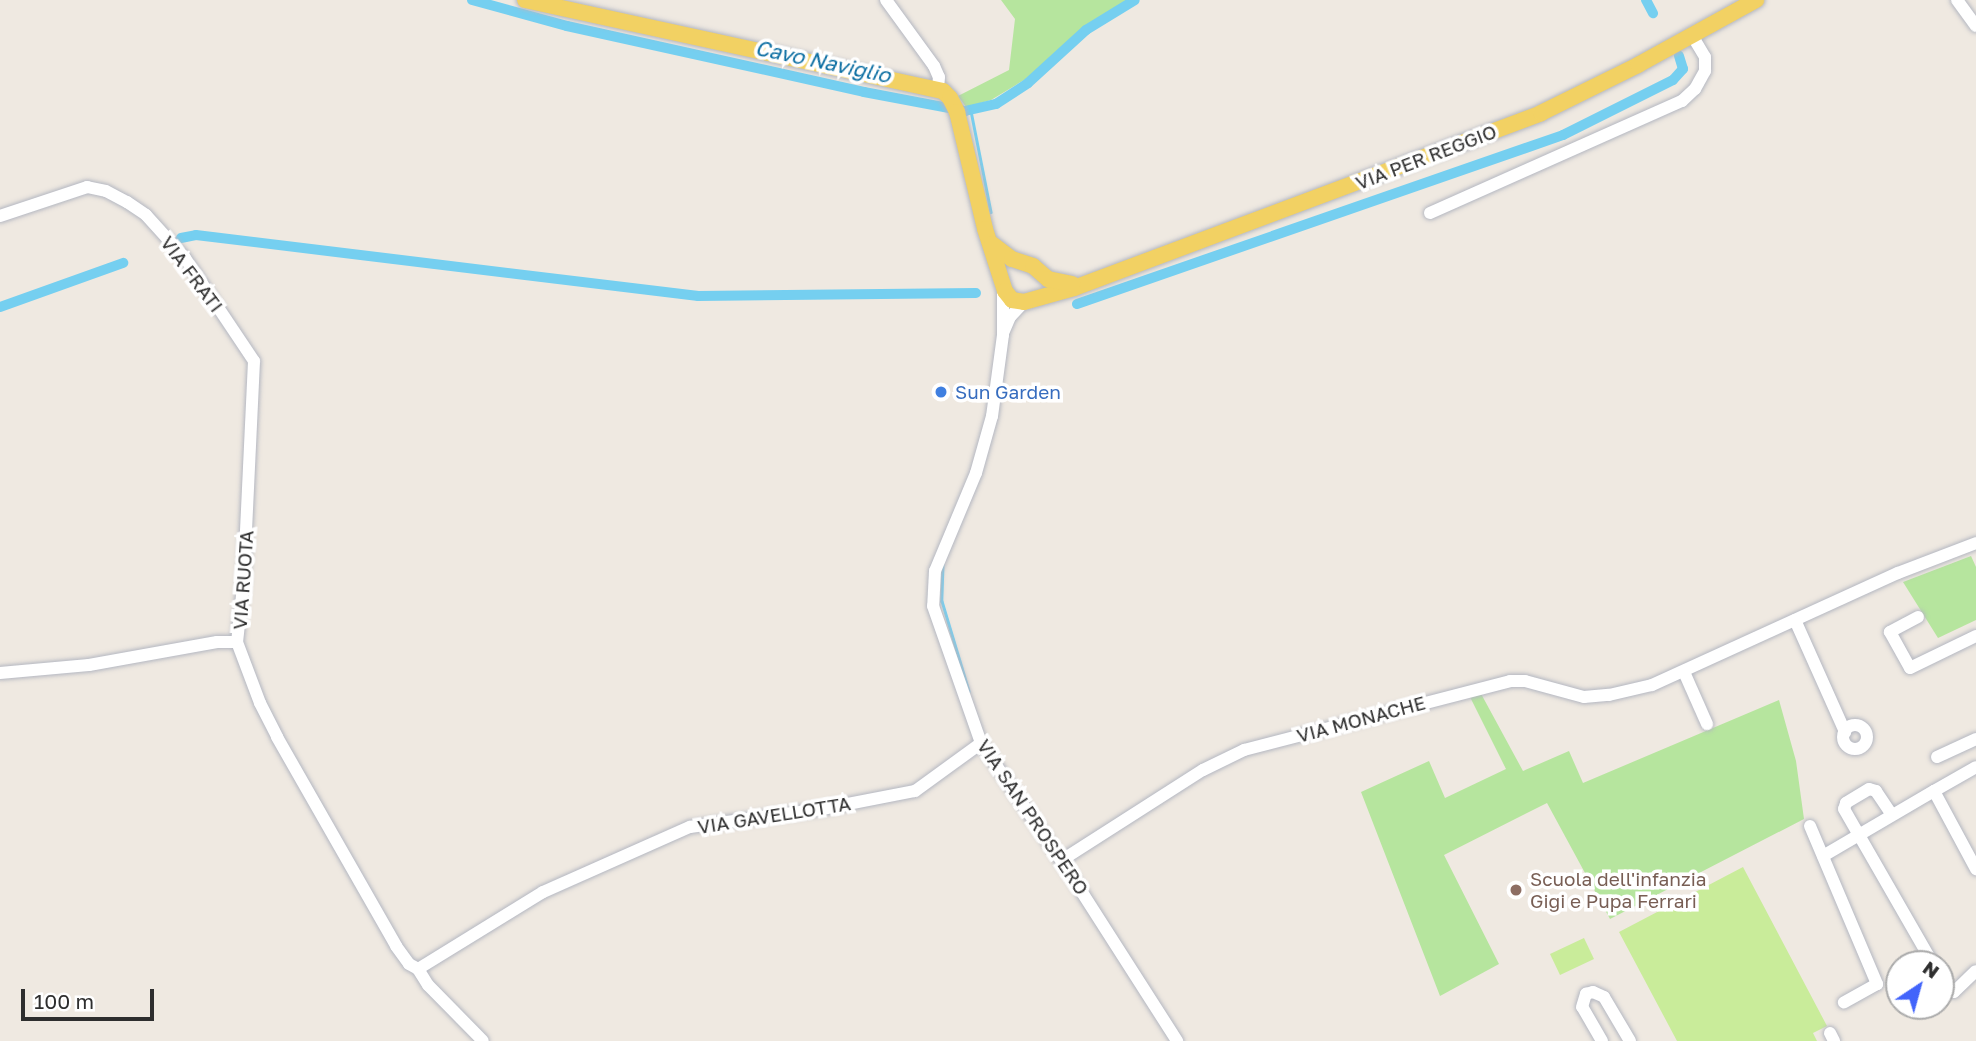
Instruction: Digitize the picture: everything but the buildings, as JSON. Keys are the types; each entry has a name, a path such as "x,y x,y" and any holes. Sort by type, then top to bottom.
{"main road":[{"path":"525,0 944,93 959,119 990,242 1002,282 1012,300 1028,301 1040,291 1040,274"},
{"name":"VIA PER REGGIO","path":"1028,301 1083,284 1541,113 1756,0"},
{"path":"990,242 1006,256 1033,266 1040,274 1066,285 1083,284"},
{"path":"1002,282 1012,266 1022,263"}],"street":[{"path":"886,0 934,66 944,93"},
{"path":"1957,0 1976,26"},
{"path":"1430,213 1682,101 1695,89 1705,71 1705,57 1692,35"},
{"name":"VIA FRATI","path":"0,216 87,187 106,191 127,202 146,215 185,258 254,361"},
{"name":"VIA SAN PROSPERO","path":"1002,282 1003,335 992,415 976,473 935,570 933,606 981,743 1062,860 1177,1041"},
{"name":"VIA SAN PROSPERO","path":"1003,335 1010,317 1028,301"},
{"name":"VIA RUOTA","path":"0,673 89,664 217,642 237,642 241,629 254,361"},
{"name":"VIA MONACHE","path":"1062,860 1203,769 1244,750 1502,682 1525,681 1572,695 1597,697 1652,685 1898,573 1976,543"},
{"path":"1918,617 1890,632 1910,668 1976,636"},
{"path":"1795,620 1845,732"},
{"path":"237,642 257,696 277,737 396,946 409,964 418,969 428,985 483,1041"},
{"path":"1684,672 1707,724"},
{"path":"1937,757 1976,739"},
{"name":"VIA GAVELLOTTA","path":"418,969 543,892 690,827 822,809 915,791 981,743"},
{"path":"1823,856 1976,767"},
{"path":"1892,815 1875,791 1870,789 1846,803 1844,809 1925,950"},
{"path":"1934,792 1976,869"},
{"path":"1810,826 1877,984 1844,1002"},
{"path":"1955,991 1976,971"},
{"path":"1602,1041 1582,1007 1586,994 1593,992 1604,996 1630,1041"}],"green space":[{"path":"1001,0 1129,0 1083,27 1029,77 991,100 966,107 958,96 1009,70 1015,19"},
{"path":"1971,556 1976,567 1976,620 1938,638 1903,582"},
{"path":"1479,690 1523,771 1569,751 1583,783 1779,700 1796,761 1804,819 1610,919 1547,803 1444,855 1499,964 1440,996 1361,792 1429,761 1445,798 1506,769 1468,693"},
{"path":"1743,867 1827,1026 1813,1033 1817,1041 1677,1041 1619,932"},
{"path":"1584,938 1594,959 1560,975 1550,954"}],"waterway":[{"name":"Cavo Naviglio","path":"472,0 567,26 864,92 965,111 996,104 1028,83 1086,30 1135,0"},
{"path":"1646,0 1653,13"},
{"path":"1077,304 1563,135 1673,80 1683,69 1679,56"},
{"path":"971,111 991,212"},
{"path":"181,238 196,235 698,296 976,293"},
{"path":"0,307 123,263"},
{"path":"943,565 942,601 969,691"},
{"path":"1045,827 1056,842"}],"place":[{"name":"Sun Garden","path":"941,392"},
{"name":"Scuola dell'infanzia Gigi e Pupa Ferrari","path":"1516,890"}]}
